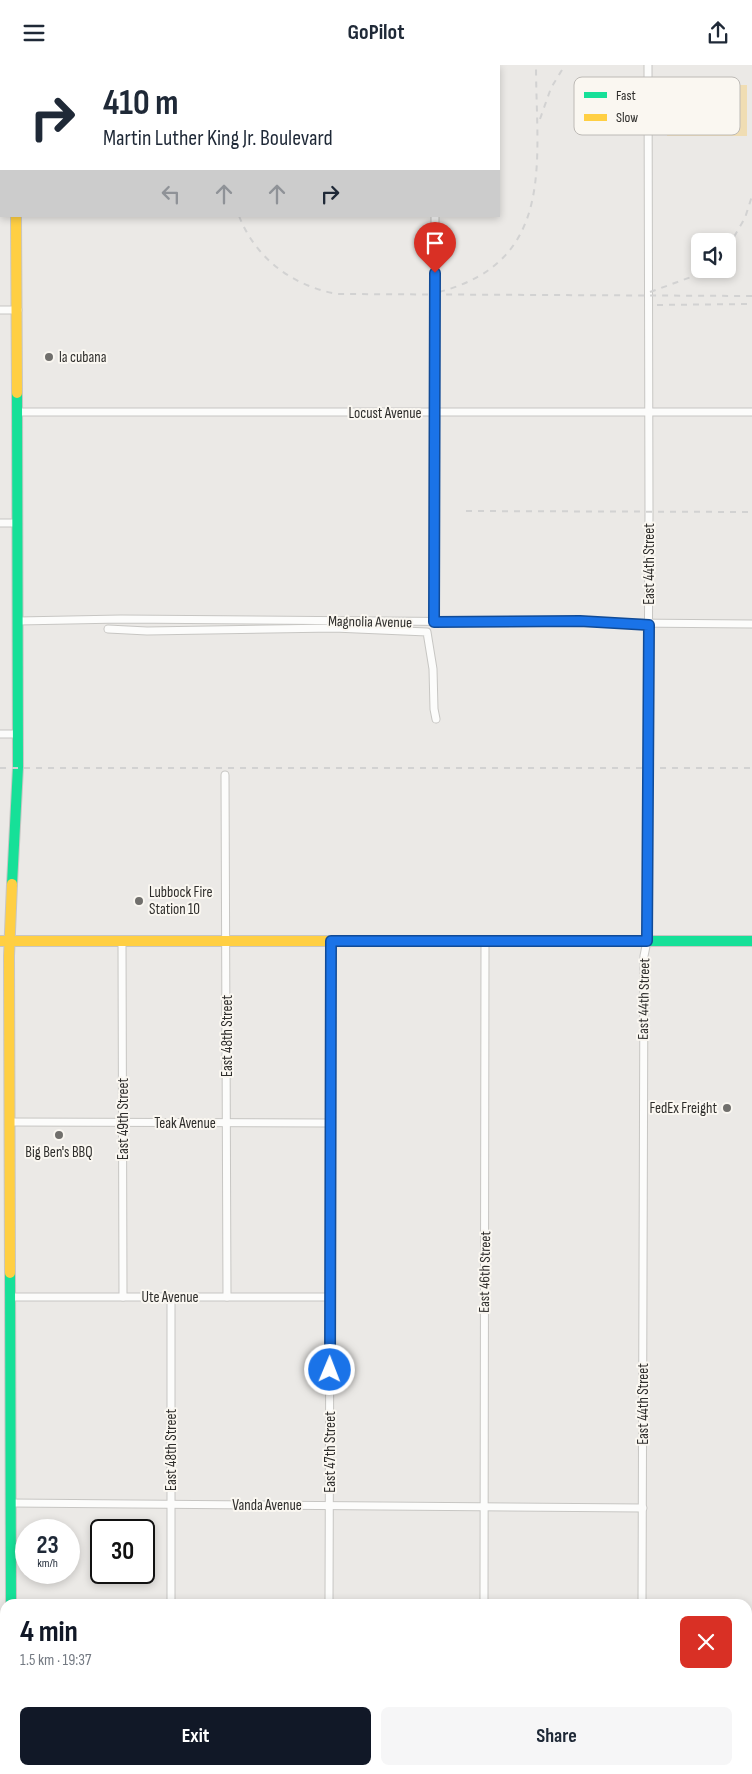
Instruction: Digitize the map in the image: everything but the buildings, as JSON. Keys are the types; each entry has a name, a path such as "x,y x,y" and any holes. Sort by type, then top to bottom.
{"main road":[{"path":"11,1599 9,1122 5,941 18,734 18,310 16,217"},
{"path":"5,941 752,941"}],"street":[{"name":"East 44th Street","path":"642,1599 644,956 647,941 649,625 648,135"},
{"path":"434,622 435,217"},
{"path":"0,310 18,310"},
{"name":"Locust Avenue","path":"18,412 752,412"},
{"path":"0,523 18,523"},
{"name":"Magnolia Avenue","path":"18,621 121,619 434,622 580,621 649,625 752,624"},
{"path":"108,629 147,631 334,629 427,632 433,669 436,719"},
{"path":"0,734 18,734"},
{"name":"East 48th Street","path":"225,775 227,1297"},
{"name":"East 49th Street","path":"122,941 123,1297"},
{"name":"East 47th Street","path":"329,1599 331,941"},
{"name":"East 46th Street","path":"484,1599 485,941"},
{"name":"Teak Avenue","path":"9,1122 331,1123"},
{"name":"Ute Avenue","path":"9,1297 331,1297"},
{"name":"East 48th Street","path":"170,1599 171,1297"},
{"name":"Vanda Avenue","path":"10,1503 484,1509 643,1509"}],"shaded area":[{"path":"740,85 747,85 747,136 667,136 740,135"}],"railway":[{"path":"439,292 477,277 504,257 522,232 532,203 536,170 536,65"},
{"path":"540,119 551,88 565,65"},
{"path":"736,233 745,218 752,196"},
{"path":"239,217 255,245 278,268 306,284 337,294 752,296"},
{"path":"650,292 691,277"},
{"path":"657,305 752,304"},
{"path":"466,511 752,512"},
{"path":"0,768 752,768"}],"traffic: fast":[{"path":"12,884 18,767 17,393"},
{"path":"434,941 752,941"},
{"path":"10,1273 11,1599"}],"traffic: slow":[{"path":"16,217 17,393"},
{"path":"10,1273 9,956 12,884"},
{"path":"0,941 434,941"}],"place":[{"name":"la cubana","path":"49,357"},
{"name":"Lubbock Fire Station 10","path":"139,901"},
{"name":"FedEx Freight","path":"727,1108"},
{"name":"Big Ben's BBQ","path":"59,1135"}],"route":[{"path":"330,1370 331,941 647,941 649,625 580,621 434,622 435,273"}]}
